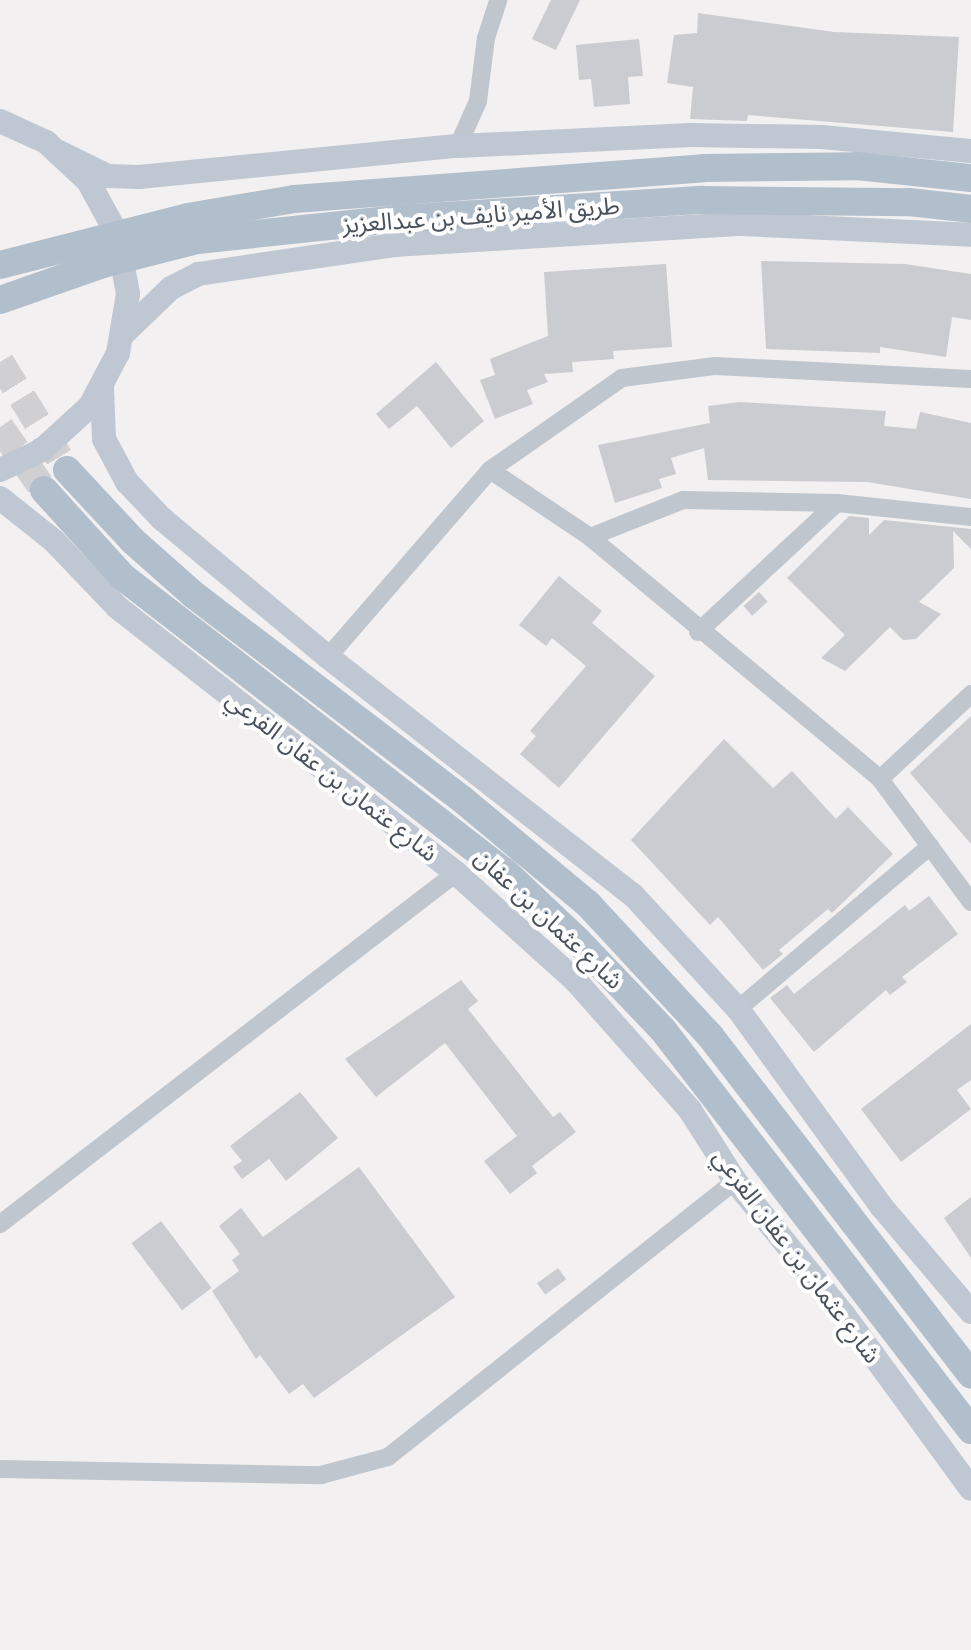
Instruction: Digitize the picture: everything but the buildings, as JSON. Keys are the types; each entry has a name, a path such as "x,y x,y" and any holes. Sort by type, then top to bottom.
{"main road":[{"path":"0,106 8,124 108,176 139,177 458,146 691,135 822,137 971,151"},
{"path":"0,470 60,437 102,388 123,334 126,273 117,234 100,197 59,152"},
{"name":"طريق الأمير نايف بن عبدالعزيز","path":"0,265 188,217 294,199 704,168 857,166 971,178"},
{"name":"طريق الأمير نايف بن عبدالعزيز","path":"0,300 103,264 197,240 396,219 702,200 909,202 971,209"},
{"path":"123,334 171,288 198,274 394,245 741,224 971,235"},
{"path":"102,388 104,439 127,482 161,518 328,657 633,895 738,1009 881,1206 971,1312"},
{"name":"شارع عثمان بن عفان","path":"67,470 133,541 194,595 463,800 588,904 711,1037 971,1375"},
{"name":"شارع عثمان بن عفان","path":"44,490 123,577 504,871 577,940 663,1030 726,1108 971,1430"},
{"name":"شارع عثمان بن عفان الفرعي","path":"0,498 54,541 117,607 456,873 575,980 690,1110 735,1181 844,1315 971,1489"}],"street":[{"path":"458,146 478,101 486,38 498,0"},
{"path":"328,657 490,470 622,378 715,366 971,379"},
{"path":"490,470 590,537 698,632 880,779 971,902"},
{"path":"590,537 683,500 837,503 971,517"},
{"path":"698,632 837,503"},
{"path":"880,779 971,694"},
{"path":"738,1009 930,846"},
{"path":"0,1224 456,873"},
{"path":"0,1469 321,1475 388,1457 735,1181"}],"tunnel":[{"path":"0,362 67,470"},
{"path":"0,427 44,490"}]}
